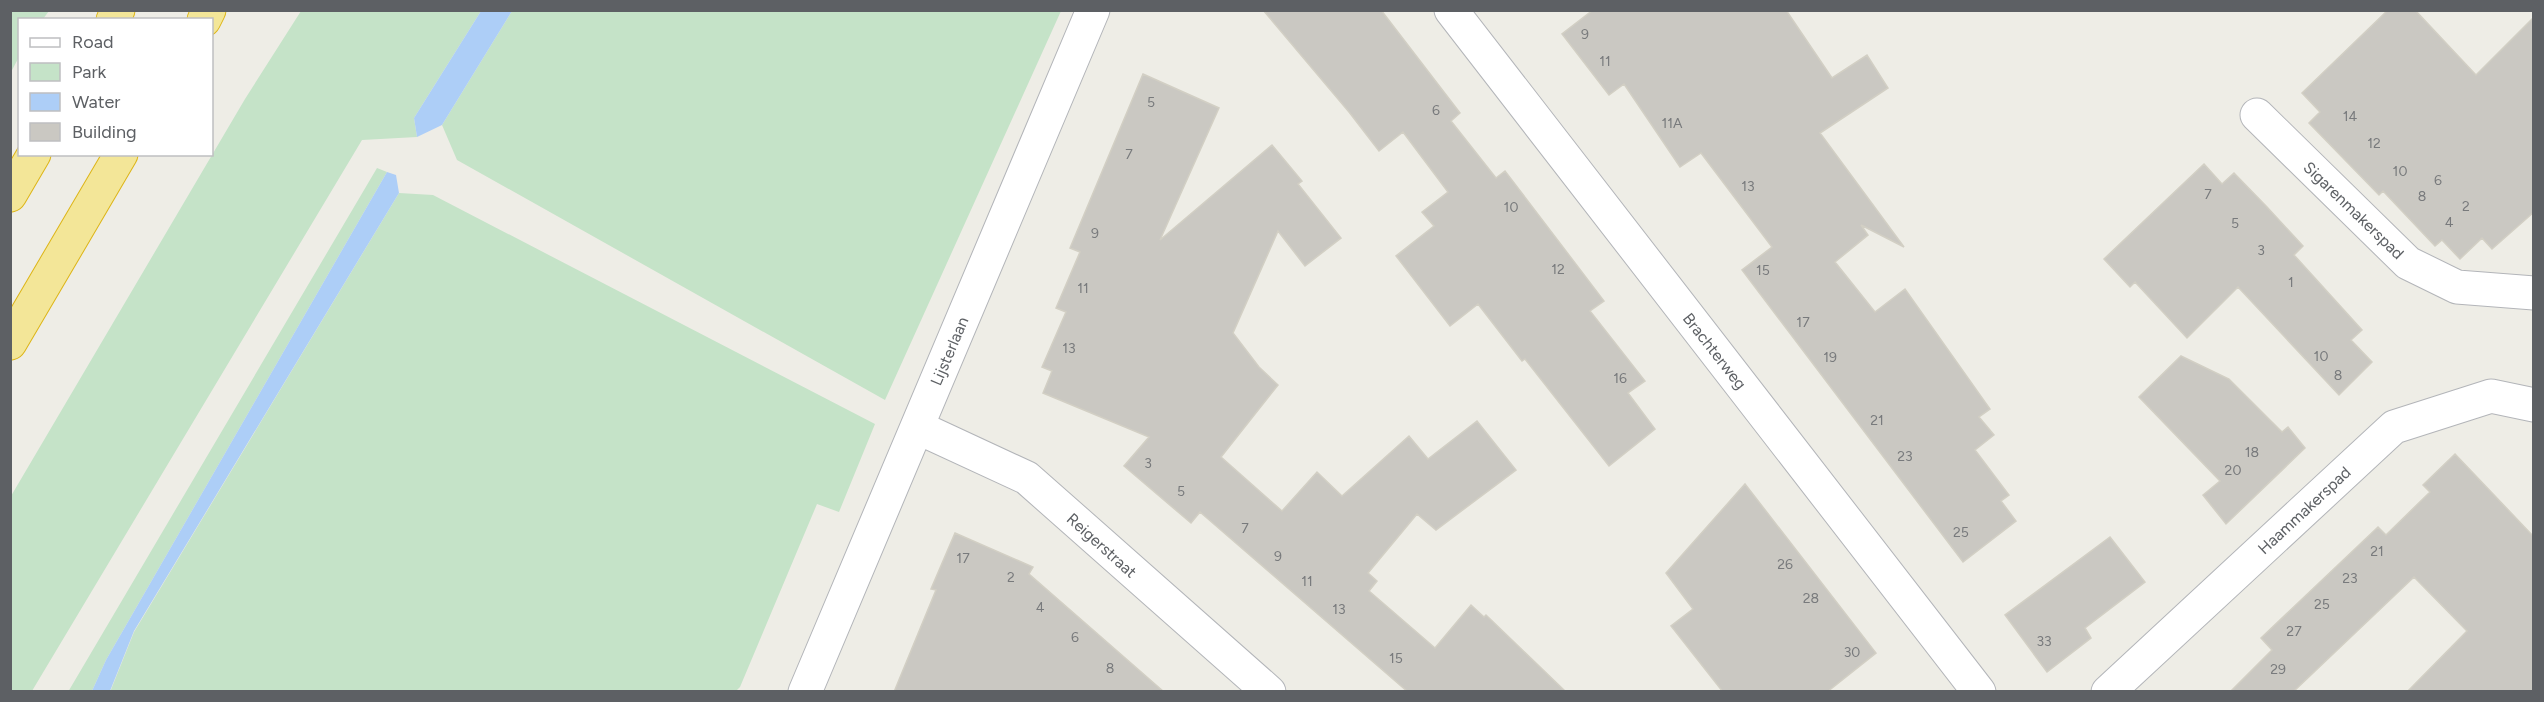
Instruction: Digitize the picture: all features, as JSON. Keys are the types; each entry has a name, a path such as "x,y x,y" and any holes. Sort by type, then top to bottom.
{"highway":[{"path":"10,195 33,156"},
{"path":"10,343 120,156"}],"street":[{"name":"Lijsterlaan","path":"805,692 1093,10"},
{"name":"Brachterweg","path":"1451,10 1979,692"},
{"name":"Sigarenmakerspad","path":"2257,115 2408,263 2457,287 2534,293"},
{"name":"Haammakerspad","path":"2108,692 2394,427 2491,396 2534,405"},
{"name":"Reigerstraat","path":"917,427 1027,478 1240,681 1269,692"}],"green space":[{"path":"11,10 49,11 44,18 18,18 18,59 11,72"},
{"path":"301,11 481,11 414,118 417,137 362,140 32,691 11,692 11,496 245,99"},
{"path":"512,11 1061,11 885,400 457,160 442,125"},
{"path":"377,168 387,172 106,660 92,691 68,692"},
{"path":"399,193 433,195 875,424 839,512 817,504 740,687 736,691 110,692 134,632"}],"water":[{"path":"481,11 512,11 442,125 417,137 414,118"},
{"path":"387,172 396,175 399,193 134,631 110,691 92,691 106,660"}],"building":[{"path":"1263,10 1381,10 1460,113 1451,121 1496,178 1505,171 1604,301 1590,311 1645,381 1628,393 1655,429 1609,466 1525,359 1522,361 1478,304 1450,326 1396,256 1434,226 1422,212 1448,192 1403,132 1379,151"},
{"path":"1593,10 1786,10 1832,78 1867,55 1888,88 1820,133 1904,247 1861,225 1868,235 1835,262 1875,312 1905,289 1990,409 1979,417 1994,435 1975,450 2009,495 2001,501 2016,521 1963,562 1742,270 1772,247 1701,153 1680,167 1624,84 1609,95 1562,34"},
{"path":"2388,10 2415,10 2476,75 2534,17 2534,212 2492,249 2482,238 2460,259 2442,240 2435,246 2383,191 2379,195 2309,123 2320,112 2302,93"},
{"path":"1143,74 1219,108 1160,240 1272,145 1302,181 1298,184 1341,238 1305,266 1278,231 1233,333 1259,367 1278,385 1221,457 1282,511 1317,472 1342,496 1409,436 1428,459 1477,421 1516,470 1436,530 1417,514 1368,573 1377,581 1369,591 1435,648 1471,605 1484,617 1486,615 1566,692 1408,692 1200,512 1191,523 1124,466 1149,437 1043,393 1052,371 1042,367 1066,312 1056,308 1080,252 1070,248"},
{"path":"2204,164 2222,184 2234,173 2267,207 2303,246 2294,255 2362,330 2351,340 2372,362 2339,395 2238,287 2187,338 2135,282 2130,287 2104,259"},
{"path":"2181,356 2229,379 2282,432 2288,427 2305,448 2226,524 2203,495 2220,481 2139,397"},
{"path":"2455,454 2534,537 2534,692 2407,692 2467,631 2414,577 2293,692 2230,692 2272,650 2261,638 2378,527 2386,535 2430,492 2423,485"},
{"path":"1745,484 1876,653 1827,692 1723,692 1671,626 1693,609 1666,573"},
{"path":"955,533 1033,567 1029,574 1164,692 894,692 936,590 931,589"},
{"path":"2110,537 2145,582 2085,628 2091,638 2047,672 2005,615"}]}
